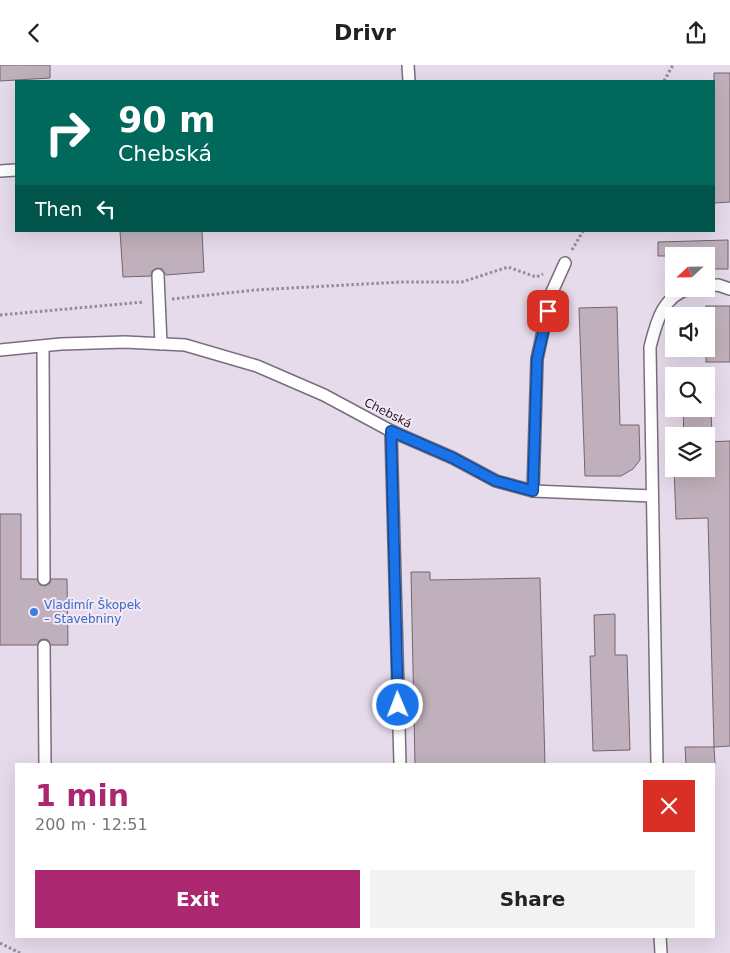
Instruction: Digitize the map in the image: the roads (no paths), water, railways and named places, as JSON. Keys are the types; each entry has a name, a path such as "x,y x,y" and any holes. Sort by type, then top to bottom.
{"lane":[{"path":"408,65 409,80"},
{"path":"0,171 15,170"},
{"path":"533,491 537,359 551,295 565,263"},
{"path":"158,275 161,344"},
{"path":"715,285 730,289"},
{"path":"657,763 650,347 657,317 674,297"},
{"name":"Chebská","path":"0,350 125,342 185,345 256,366 324,395 391,431 453,458 496,481 533,491 652,496"},
{"path":"43,346 44,579"},
{"path":"391,431 400,763"},
{"path":"44,645 45,763"},
{"path":"660,938 661,953"}],"place":[{"name":"Vladimír Škopek – Stavebniny","path":"34,612"}]}
